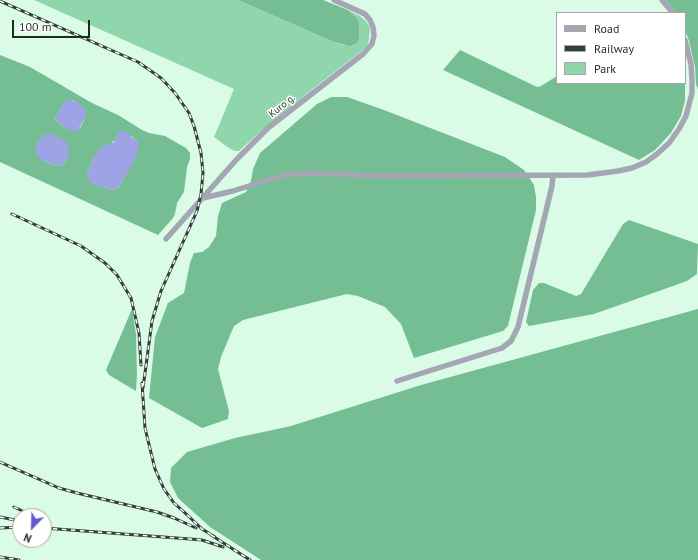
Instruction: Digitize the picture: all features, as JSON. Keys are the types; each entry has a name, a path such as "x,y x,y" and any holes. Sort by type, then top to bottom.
{"street":[{"name":"Kuro g.","path":"166,239 237,158 268,128 363,54 372,44 374,35 370,20 364,14 334,0"},
{"path":"662,0 671,12"},
{"path":"203,198 233,191 284,175 311,173 382,176 588,175 618,171 640,164 657,154 676,133 686,116 692,93 691,64 686,44"},
{"path":"397,381 502,348 511,341 518,327 552,186 553,175"}],"green space":[{"path":"34,0 238,0 344,45 359,39 359,23 357,18 348,10 366,21 370,27 369,39 368,44 364,49 310,91 239,151 235,151 214,137 234,89"},
{"path":"238,0 323,0 348,10 357,18 359,23 359,39 357,43 350,46 334,42"},
{"path":"666,0 698,0 698,89 696,85 695,67 686,33 686,12 675,12"},
{"path":"460,50 537,87 556,77 556,84 685,84 685,101 681,116 671,133 655,150 639,160 443,70"},
{"path":"0,55 30,67 92,103 118,115 142,130 165,136 186,148 190,153 184,192 177,203 173,218 158,235 0,162","holes":["73,100 84,108 84,120 80,128 73,130 64,127 55,118 64,103","45,135 50,135 67,160 61,166 42,160 36,144","132,136 134,140 138,141 136,155 119,187 112,190 90,181 87,174 94,157 115,140"]},
{"path":"331,97 347,97 384,110 505,157 524,170 534,185 536,210 508,326 503,331 414,358 401,324 385,307 358,296 347,294 243,320 234,326 221,357 218,369 229,411 228,419 202,428 149,398 155,337 168,303 184,293 190,263 194,253 202,252 209,247 216,236 218,216 222,203 246,192 260,153 317,104"},
{"path":"629,220 698,244 697,274 687,281 594,314 529,326 526,322 533,290 539,283 544,283 576,296 581,294 623,224"},
{"path":"132,309 136,334 136,391 109,375 106,370"},
{"path":"698,309 698,560 261,560 210,527 178,498 170,482 171,468 187,452 235,438 291,426 421,385"}],"water":[{"path":"69,99 79,103 85,111 86,116 77,132 64,127 55,118 64,103"},
{"path":"119,131 129,133 134,140 138,141 139,145 136,157 119,187 112,190 92,184 87,177 87,174 94,157 101,147 114,142"},
{"path":"47,134 54,135 61,139 66,142 69,147 69,155 67,160 61,166 42,160 36,153 36,144"}],"railway":[{"path":"0,1 138,62 161,78 175,93 189,113 194,126 201,153 203,173 201,194 197,211 161,291 152,321 143,388"},
{"path":"12,214 81,246 105,263 117,275 131,298 139,333 141,365"},
{"path":"142,383 145,428 155,469 164,489 174,503 202,529 215,537"},
{"path":"0,462 59,488 157,512 196,528"},
{"path":"0,517 12,519"},
{"path":"0,528 12,527"},
{"path":"52,529 202,540 223,547"},
{"path":"211,535 250,560"},
{"path":"0,557 19,560"}]}
